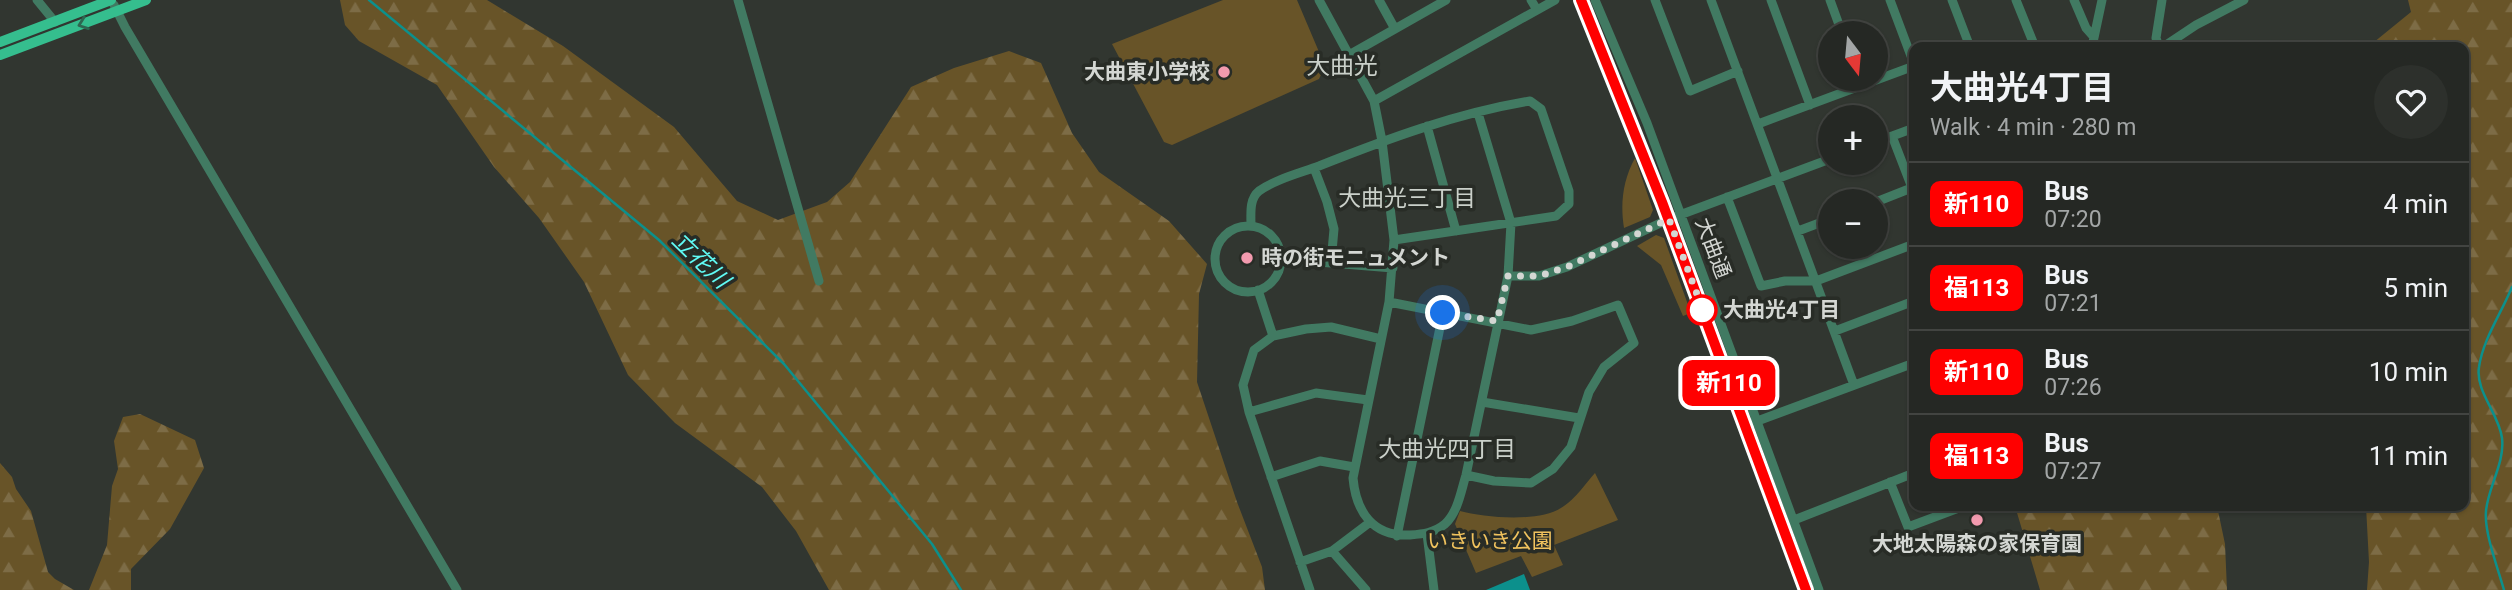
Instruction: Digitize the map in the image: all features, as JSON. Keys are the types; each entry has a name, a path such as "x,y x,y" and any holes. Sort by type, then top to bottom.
{"main road":[{"path":"0,42 111,0"},
{"path":"0,55 146,0"}],"street":[{"path":"37,0 55,22"},
{"path":"111,0 457,590"},
{"path":"738,0 819,281"},
{"path":"1319,0 1374,101 1382,141 1394,240 1393,268 1389,302 1354,467 1355,496 1369,523 1397,536 1427,534 1445,523 1457,507 1508,276 1511,223 1478,113"},
{"path":"1379,0 1395,29"},
{"path":"1349,55 1446,0"},
{"path":"1531,0 1537,10"},
{"path":"1374,101 1555,0"},
{"name":"大曲通","path":"1581,0 1669,219 1806,590"},
{"name":"大曲通","path":"1595,0 1647,123 1819,590"},
{"path":"1655,0 1690,91 1738,71"},
{"path":"1711,0 1854,385"},
{"path":"1771,0 1810,105"},
{"path":"1830,0 1838,21"},
{"path":"1890,0 1909,51"},
{"path":"1952,0 1968,42"},
{"path":"2016,0 2033,42"},
{"path":"2074,0 2093,42"},
{"path":"2093,42 2102,0"},
{"path":"2158,42 2156,38 2162,0"},
{"path":"2169,42 2244,0"},
{"path":"1888,73 1909,67"},
{"path":"1758,124 1841,91"},
{"path":"1251,226 1251,202 1258,191 1314,168 1427,126 1530,101 1541,109 1569,191 1569,204 1556,216 1394,240"},
{"path":"1427,126 1456,231"},
{"path":"1888,138 1909,130"},
{"path":"1892,136 1909,177"},
{"path":"1508,276 1539,276 1567,267 1669,219 1818,164"},
{"path":"1314,168 1334,229 1331,263"},
{"path":"1888,198 1909,191"},
{"path":"1727,197 1761,286 1786,281 1816,281 1909,246"},
{"path":"1798,231 1818,224"},
{"path":"1251,226 1269,233 1280,250 1281,260 1274,278 1258,290 1237,290 1227,285 1216,267 1214,257 1222,237 1230,230 1251,226"},
{"path":"1281,260 1393,268"},
{"path":"1258,290 1273,337"},
{"path":"1389,302 1497,321 1531,330 1572,321 1618,305 1634,344 1604,367 1589,392 1571,447 1553,469 1531,483 1494,481 1466,475"},
{"path":"1835,331 1909,303"},
{"path":"1397,536 1443,313"},
{"path":"1310,590 1249,412 1243,385 1254,350 1273,337 1306,329 1331,327 1381,339"},
{"path":"1745,426 1909,365"},
{"path":"1249,412 1316,393 1368,400"},
{"path":"1482,402 1579,418"},
{"path":"1271,477 1320,461 1354,467"},
{"path":"1782,524 1909,475"},
{"path":"1890,482 1908,527 1951,511"},
{"path":"1300,562 1332,551 1369,523"},
{"path":"1427,534 1434,590"},
{"path":"1332,551 1366,590"}],"green space":[{"path":"340,0 487,0 563,46 674,127 737,201 778,220 827,202 850,182 911,87 954,68 1009,51 1041,63 1072,133 1099,172 1169,221 1207,264 1199,294 1197,382 1262,567 1265,590 829,590 796,531 762,487 675,423 628,375 584,282 539,218 494,167 437,85 359,41 345,25"},
{"name":"大曲東小学校","path":"1223,0 1297,0 1325,66 1319,79 1172,145 1164,142 1112,44"},
{"path":"2408,0 2512,0 2512,590 2367,590 2369,562 2366,511 2469,511 2469,42 2374,42 2411,12"},
{"path":"1635,158 1653,210 1650,217 1624,228 1624,192"},
{"path":"1656,235 1664,238 1691,313 1683,316 1661,265 1637,246"},
{"path":"140,414 195,440 204,468 170,529 131,569 131,590 89,590 107,545 112,486 118,469 114,441 123,417"},
{"path":"0,463 12,477 16,489 31,511 48,572 74,590 0,590"},
{"name":"いきいき公園","path":"1595,473 1618,520 1554,545 1563,565 1532,577 1521,556 1476,573 1455,524 1460,511 1513,518 1542,515 1568,503"},
{"path":"2016,511 2218,511 2225,544 2227,590 2040,590"}],"water":[{"path":"1524,574 1530,590 1486,590"}],"waterway":[{"name":"立花川","path":"369,0 659,240 784,364 932,544 961,590"},
{"path":"2504,590 2486,520 2487,502 2501,457 2502,438 2497,420 2480,385 2479,367 2484,346 2512,287"}],"bus line":[{"name":"新110","path":"1581,0 1662,202 1806,590"}],"place":[{"name":"大曲東小学校","path":"1224,72"},
{"name":"時の街モニュメント","path":"1247,258"},
{"name":"大曲光4丁目","path":"1702,310"},
{"name":"大地太陽森の家保育園","path":"1977,520"}],"district":[{"name":"大曲光","path":"1342,66"},
{"name":"大曲光三丁目","path":"1407,198"},
{"name":"大曲光四丁目","path":"1447,449"}],"route":[{"path":"1443,313 1497,321 1508,276 1539,276 1567,267 1669,219 1704,313 1702,310"}]}
